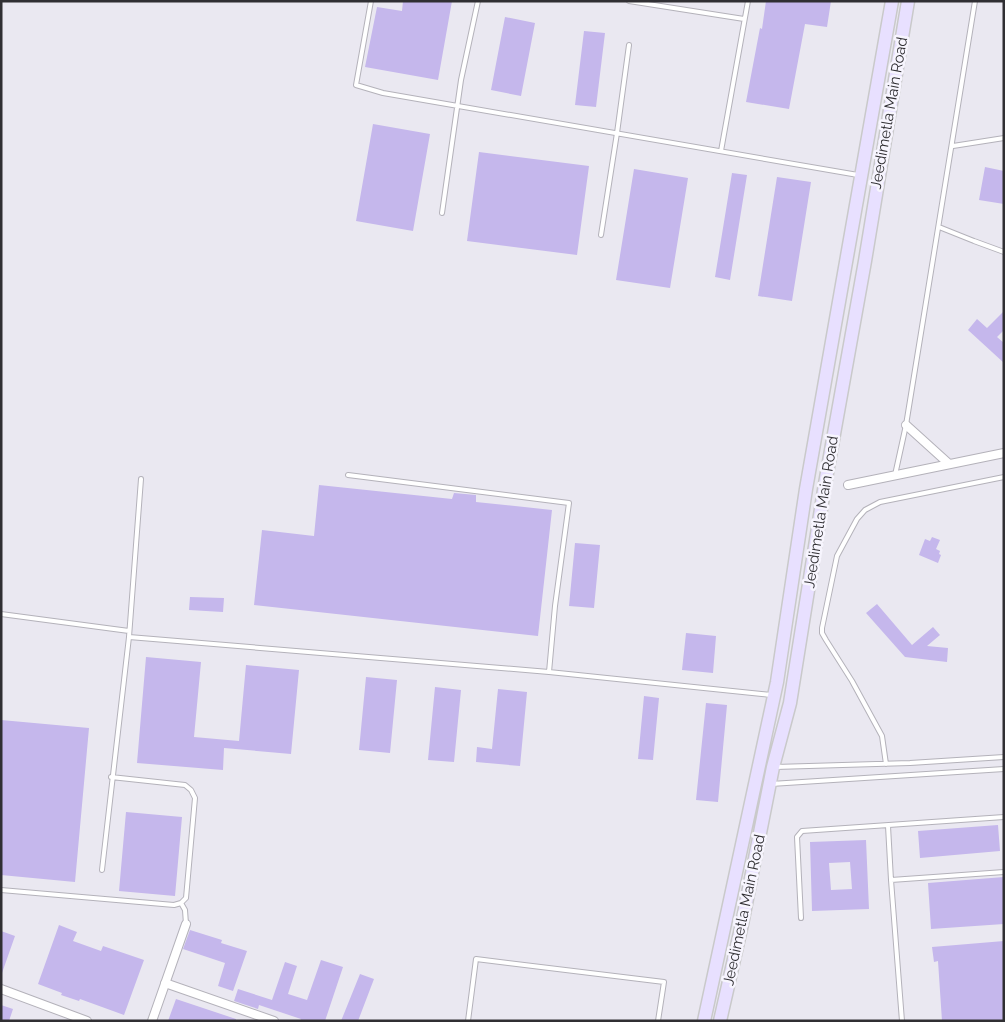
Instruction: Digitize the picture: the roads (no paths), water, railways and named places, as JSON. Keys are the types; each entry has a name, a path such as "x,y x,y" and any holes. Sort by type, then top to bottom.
{"main road":[{"name":"Jeedimetla Main Road","path":"704,1021 774,696 806,489 892,1"},
{"name":"Jeedimetla Main Road","path":"720,1021 742,924 769,784 790,703 823,494 865,261 908,1"},
{"path":"708,1003 723,1006"}],"street":[{"path":"906,425 948,463"},
{"path":"848,485 1004,453"},
{"path":"152,1021 186,924"},
{"path":"165,983 274,1021"},
{"path":"1,989 87,1021"}],"lane":[{"path":"371,1 356,85 383,93 860,176"},
{"path":"442,213 462,80 478,1"},
{"path":"629,1 744,19"},
{"path":"721,151 748,1"},
{"path":"895,475 906,425 953,146 975,1"},
{"path":"601,235 629,45"},
{"path":"953,146 1004,138"},
{"path":"939,227 1004,252"},
{"path":"348,475 569,503 549,672"},
{"path":"886,764 882,736 872,715 822,633 837,556 857,519 871,505 1004,477"},
{"path":"102,870 111,777 129,637 141,479"},
{"path":"1,614 129,631"},
{"path":"129,637 549,672 774,696"},
{"path":"773,767 886,764 1004,757"},
{"path":"769,784 1004,769"},
{"path":"1,890 174,905 181,903 186,898 195,798 191,790 185,785 111,777"},
{"path":"801,918 797,837 802,831 1004,817"},
{"path":"888,826 890,880 902,1021"},
{"path":"890,880 1004,872"},
{"path":"181,903 185,910 186,924"},
{"path":"468,1021 476,959 664,982 658,1021"}]}
